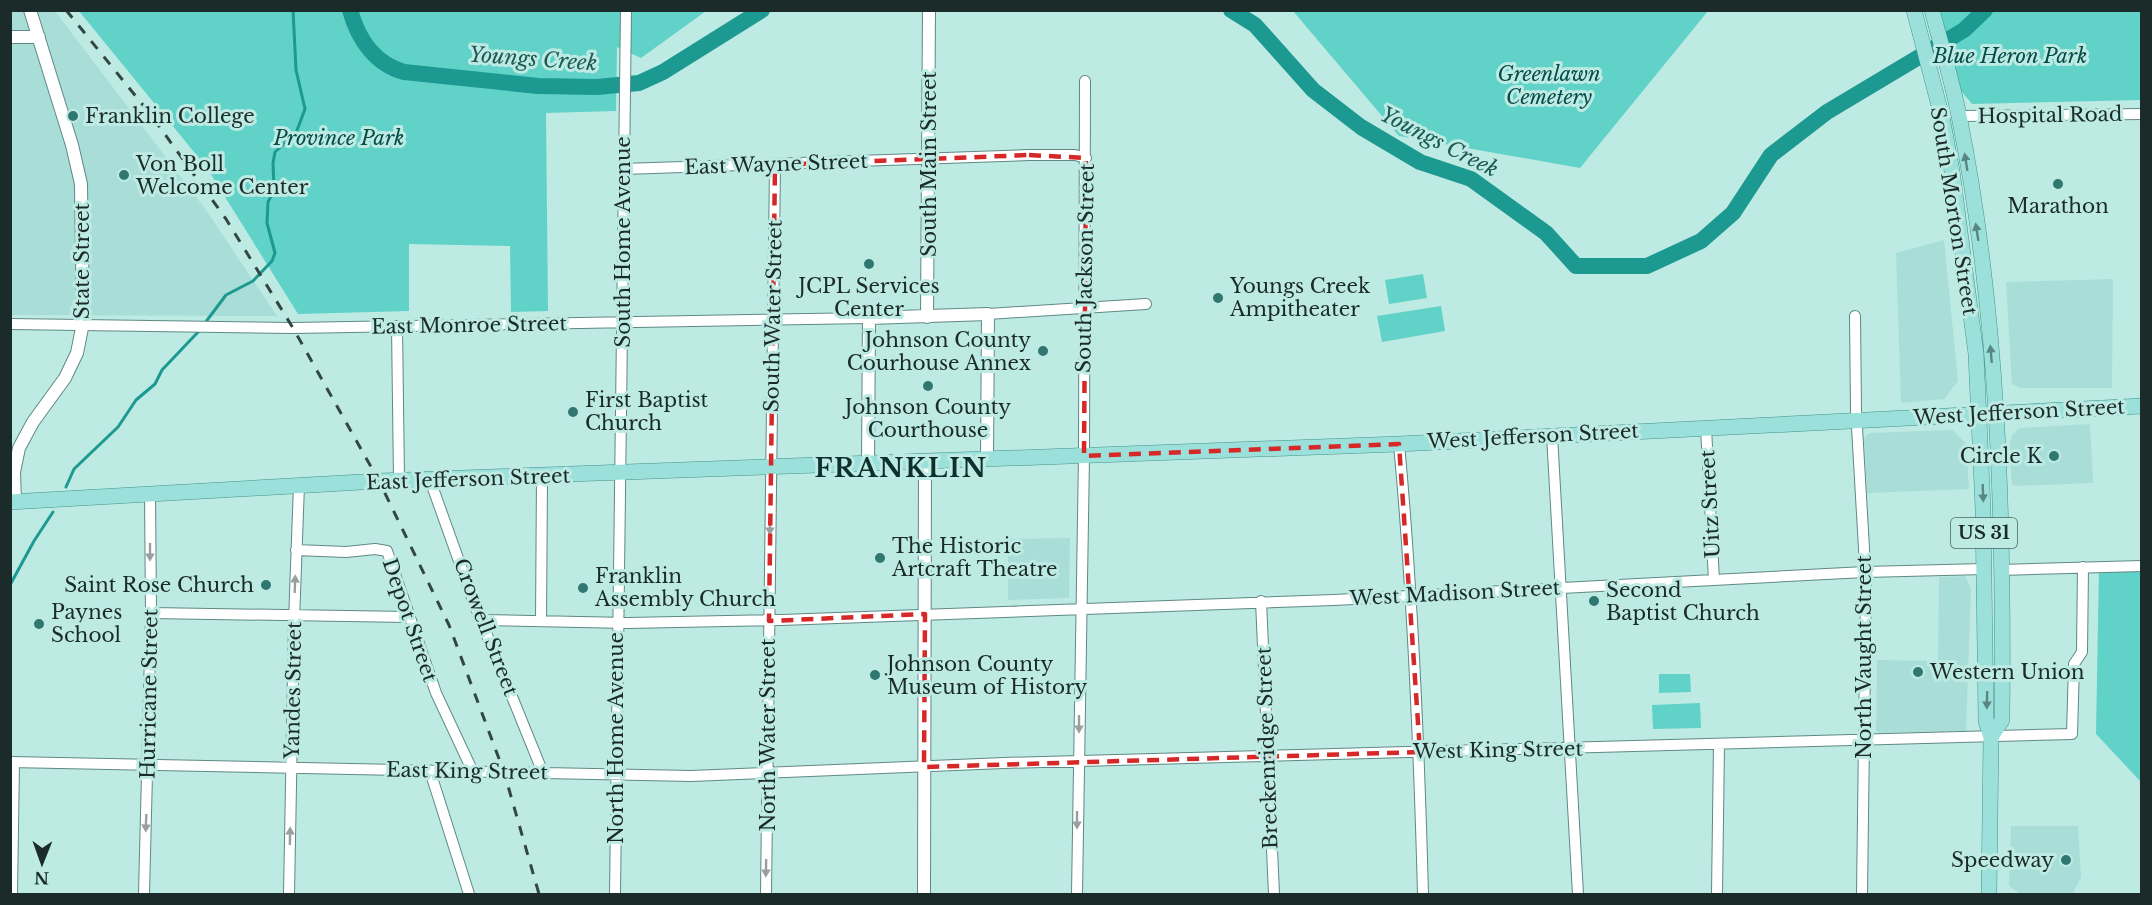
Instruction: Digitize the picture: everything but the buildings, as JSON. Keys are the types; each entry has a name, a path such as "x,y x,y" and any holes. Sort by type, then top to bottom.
{"main road":[{"name":"South Morton Street","path":"1914,10 1942,117 1967,272 1979,413"},
{"name":"South Morton Street","path":"1932,10 1959,116 1981,256 1996,413"},
{"path":"1942,117 1959,116"},
{"name":"West Jefferson Street","path":"925,462 1399,444 2142,406"},
{"name":"US 31","path":"1979,413 1992,570"},
{"name":"US 31","path":"1989,894 1991,737 1986,721 1996,413"},
{"name":"East Jefferson Street","path":"13,501 399,480 542,477 925,462"}],"street":[{"name":"State Street","path":"13,501 14,472 19,448 33,422 65,378 77,353 83,323 81,184 72,145 30,10"},
{"name":"South Home Avenue","path":"619,474 626,10"},
{"name":"South Main Street","path":"927,317 929,10"},
{"path":"10,37 39,37"},
{"name":"South Jackson Street","path":"1077,894 1084,456 1085,81"},
{"name":"Hospital Road","path":"1959,116 2142,114"},
{"name":"East Wayne Street","path":"623,169 1075,154 1086,158"},
{"name":"South Water Street","path":"771,468 775,165"},
{"path":"987,459 988,314 1146,304"},
{"name":"East Monroe Street","path":"10,324 83,323 231,327 397,326 988,314"},
{"name":"North Vaught Street","path":"1855,316 1857,421 1865,572 1862,894"},
{"path":"868,464 869,318"},
{"path":"397,326 399,480"},
{"name":"Uitz Street","path":"1706,428 1714,580"},
{"path":"1552,435 1578,894"},
{"path":"1399,444 1419,752 1423,894"},
{"path":"924,894 925,462"},
{"name":"North Water Street","path":"766,894 771,468"},
{"name":"North Home Avenue","path":"615,894 619,474"},
{"path":"541,621 542,477"},
{"name":"Crowell Street","path":"430,480 482,620 543,773"},
{"name":"Yandes Street","path":"289,894 294,615 299,485"},
{"name":"Hurricane Street","path":"144,894 151,613 150,494"},
{"name":"Depot Street","path":"296,550 346,552 375,549 387,551 436,693 473,772"},
{"name":"West Madison Street","path":"482,620 617,623 768,621 1410,595 1865,572 2142,566"},
{"name":"West King Street","path":"924,767 2072,735 2074,664 2082,652 2083,567"},
{"name":"Breckenridge Street","path":"1261,601 1274,894"},
{"path":"151,613 408,617"},
{"path":"1717,894 1719,744"},
{"path":"12,762 12,894"},
{"name":"East King Street","path":"12,762 615,775 768,774 924,767"},
{"path":"430,771 469,894"}],"highlighted area":[{"path":"1029,155 1086,158 1084,456 1399,444 1420,752 924,767 925,614 769,621 775,165"}],"shaded area":[{"name":"Franklin College","path":"11,11 55,11 206,210 277,316 11,315"},
{"path":"1944,240 1958,381 1944,399 1901,403 1896,253"},
{"path":"2113,279 2112,388 2020,388 2012,384 2006,282"},
{"path":"2090,424 2093,483 2016,486 2012,484 2009,447 2012,435 2019,428"},
{"path":"1953,430 1966,444 1969,489 1867,493 1864,439 1869,433"},
{"path":"1070,538 1069,598 1008,600 1008,539"},
{"path":"1965,576 1971,589 1966,731 1878,733 1876,730 1877,660 1938,661 1939,577"},
{"path":"2011,826 2078,826 2081,877 2073,893 2019,893 2009,886"}],"green space":[{"name":"Province Park","path":"79,11 706,11 641,58 617,47 616,111 546,113 548,311 511,312 510,246 409,244 409,311 298,314 207,168"},
{"name":"Greenlawn Cemetery","path":"1293,11 1708,11 1580,168 1399,136"},
{"name":"Blue Heron Park","path":"1935,11 2141,11 2141,100 1972,104 1957,86"},
{"path":"1423,274 1427,298 1389,304 1385,280"},
{"path":"1441,306 1445,331 1382,342 1377,316"},
{"path":"2141,565 2141,782 2096,734 2099,566"},
{"path":"1659,674 1690,674 1691,692 1659,693"},
{"path":"1700,703 1701,728 1653,729 1652,705"}],"waterway":[{"path":"205,323 226,295 253,281 272,261 275,253 267,223 268,202 274,190 275,152 296,133 305,109 296,70 293,10"},
{"name":"Youngs Creek","path":"350,10 353,21 369,49 384,63 404,72 538,86 597,87 639,83 663,72 762,10"},
{"name":"Youngs Creek","path":"1231,10 1255,25 1313,90 1361,127 1420,162 1471,179 1546,233 1576,266 1647,266 1701,241 1733,213 1771,155 1827,112 1964,30 1985,10"},
{"path":"66,487 74,469 118,427 136,400 155,384 162,370 199,331"},
{"path":"10,585 53,512"}],"railway":[{"path":"66,10 151,115 226,219 293,328 379,481 449,625 504,772 539,894"}],"place":[{"name":"Franklin College","path":"73,116"},
{"name":"Von Boll Welcome Center","path":"124,175"},
{"name":"Marathon","path":"2058,184"},
{"name":"JCPL Services Center","path":"869,264"},
{"name":"Youngs Creek Ampitheater","path":"1218,298"},
{"name":"Johnson County Courhouse Annex","path":"1043,351"},
{"name":"Johnson County Courthouse","path":"928,386"},
{"name":"First Baptist Church","path":"573,412"},
{"name":"Circle K","path":"2054,456"},
{"name":"The Historic Artcraft Theatre","path":"880,558"},
{"name":"Saint Rose Church","path":"266,585"},
{"name":"Franklin Assembly Church","path":"583,588"},
{"name":"Second Baptist Church","path":"1594,601"},
{"name":"Paynes School","path":"39,624"},
{"name":"Western Union","path":"1918,672"},
{"name":"Johnson County Museum of History","path":"875,675"},
{"name":"Speedway","path":"2066,860"}],"district":[{"name":"FRANKLIN","path":"901,468"}]}
